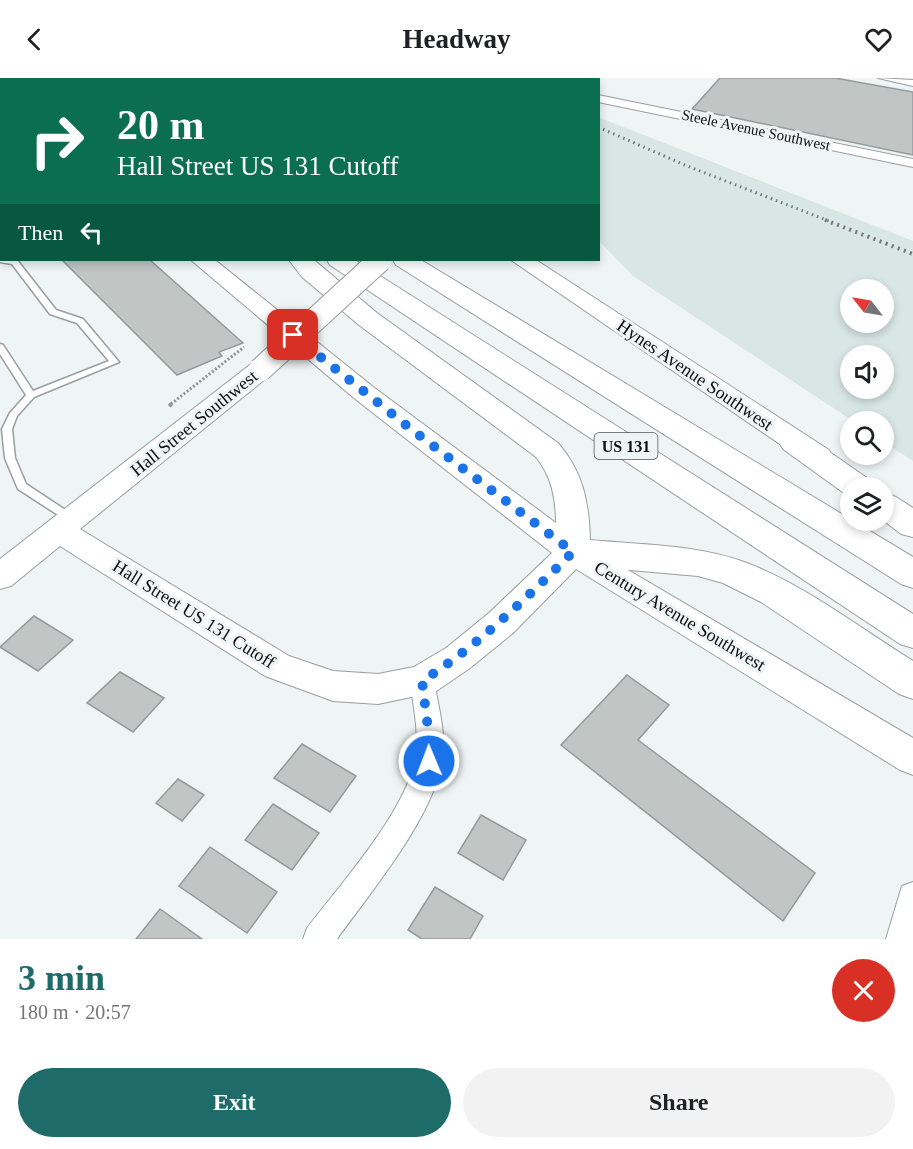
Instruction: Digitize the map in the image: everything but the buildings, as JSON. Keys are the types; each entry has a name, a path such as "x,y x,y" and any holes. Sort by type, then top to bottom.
{"highway":[{"path":"302,261 311,272 368,319 547,450 565,473 570,489 573,505 573,552 686,562 733,572 774,592 913,682"},
{"name":"US 131","path":"341,261 913,633"},
{"name":"US 131","path":"407,261 913,574"},
{"path":"794,442 843,477"},
{"path":"894,511 913,525"}],"main road":[{"name":"Century Avenue Southwest","path":"203,261 363,392 573,552 913,758"},
{"name":"Hall Street Southwest","path":"0,577 260,370 379,261"},
{"name":"Hynes Avenue Southwest","path":"523,261 794,442 852,477"},
{"path":"894,501 913,513"},
{"name":"Hall Street US 131 Cutoff","path":"65,525 277,666 333,686 378,689 422,681 458,658 501,623 573,552"}],"street":[{"path":"884,78 913,83"},
{"name":"Steele Avenue Southwest","path":"600,98 913,163"},
{"path":"318,939 396,829 422,786 429,761 429,736 422,681"},
{"path":"902,939 913,897"}],"lane":[{"path":"7,261 14,262 53,312 80,321 116,362 31,395 13,415 7,429 10,458 22,486 65,525"},
{"path":"0,347 31,395"}],"path":[{"path":"169,406 248,344"}],"shaded area":[{"path":"600,118 913,241 913,461 894,449 894,411 840,412 633,276 600,242"}],"railway":[{"path":"600,128 687,166 829,221"},
{"path":"825,220 913,254"}],"route":[{"path":"293,335 363,392 573,552 501,623 458,658 422,681 429,736 429,761"}]}
